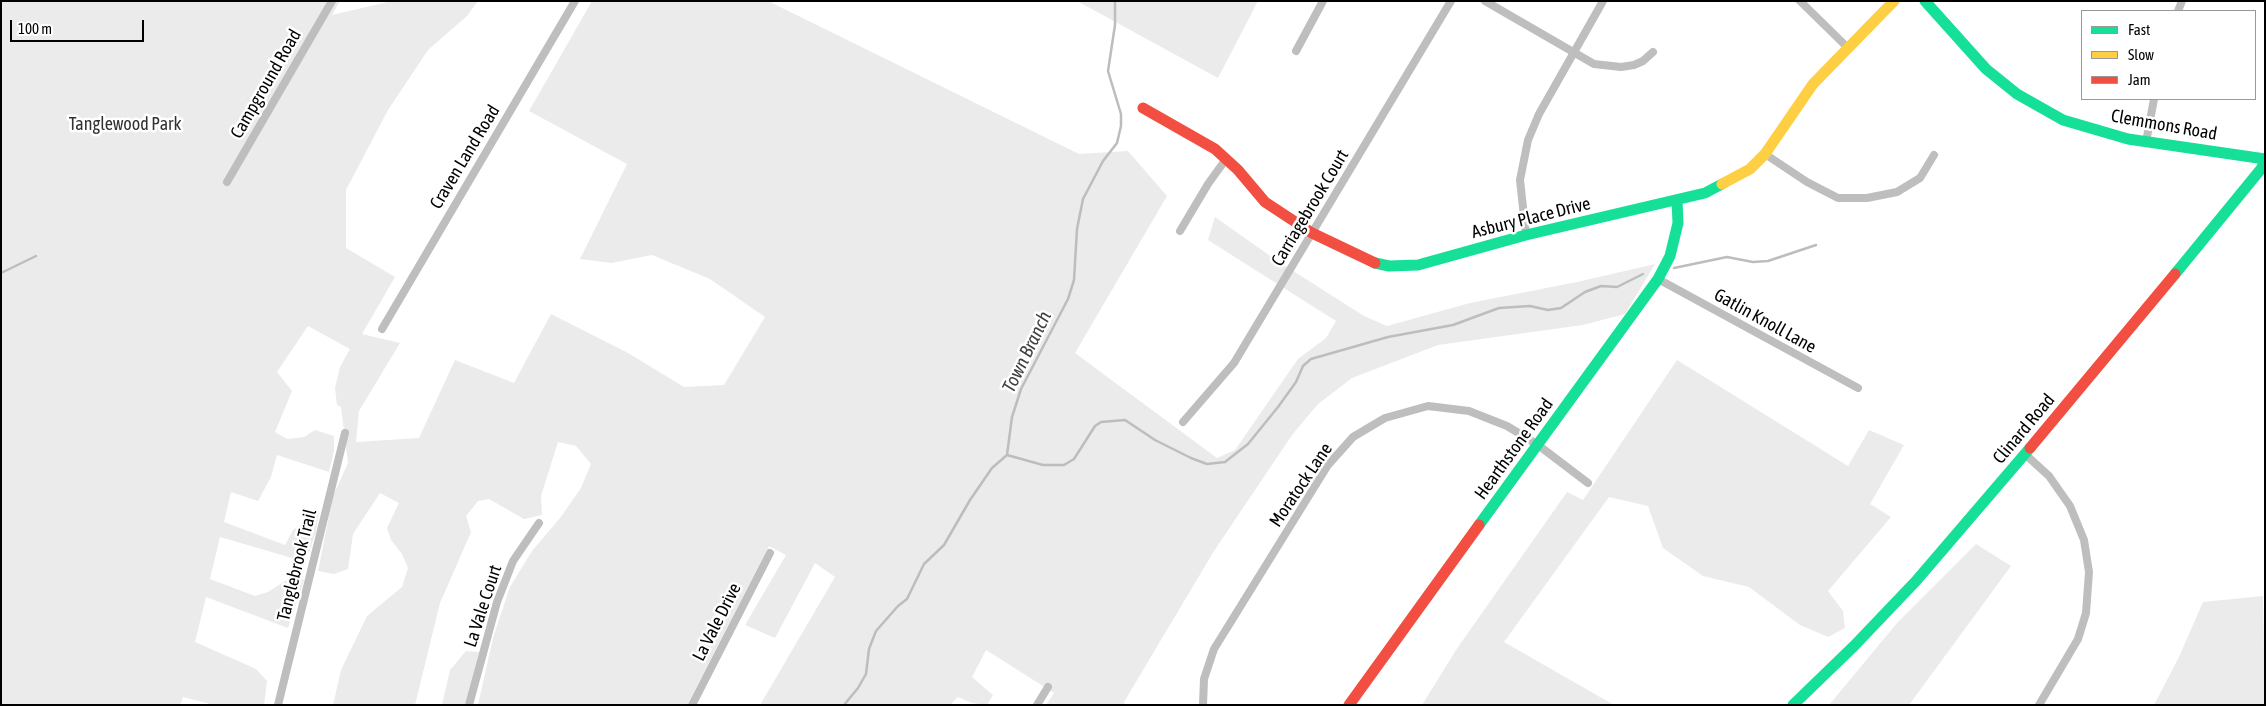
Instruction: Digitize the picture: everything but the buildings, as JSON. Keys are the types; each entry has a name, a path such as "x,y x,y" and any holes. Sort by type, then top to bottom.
{"street":[{"name":"Campground Road","path":"227,182 332,1"},
{"name":"Craven Land Road","path":"382,329 575,1"},
{"path":"1296,51 1323,1"},
{"name":"Carriagebrook Court","path":"1183,422 1234,363 1451,1"},
{"path":"1485,1 1594,64 1621,67 1643,61 1653,52"},
{"path":"1526,235 1520,180 1528,140 1539,114 1603,1"},
{"path":"1800,1 1847,47"},
{"name":"Asbury Place Drive","path":"1143,108 1202,141 1226,159 1265,202 1312,233 1369,262 1389,266 1418,265 1526,235 1705,193 1750,169 1765,154 1813,84 1847,47 1894,1"},
{"name":"Clemmons Road","path":"1925,1 1974,58 2017,94 2039,108 2078,126 2146,142 2265,160"},
{"path":"2146,142 2154,100"},
{"path":"1765,154 1807,182 1838,198 1867,198 1897,192 1920,178 1934,155"},
{"path":"1180,231 1208,184 1226,159"},
{"name":"Clinard Road","path":"1793,705 1909,588 2026,455 2169,283 2261,169 2265,160"},
{"name":"Hearthstone Road","path":"1349,705 1658,280 1670,256 1678,223 1677,201"},
{"name":"Gatlin Knoll Lane","path":"1658,280 1858,388"},
{"name":"Moratock Lane","path":"1203,705 1204,679 1214,649 1328,465 1353,437 1385,418 1428,406 1469,411 1507,426 1538,445 1588,483"},
{"name":"Tanglebrook Trail","path":"278,705 345,433"},
{"path":"2026,455 2049,476 2070,506 2084,540 2089,572 2086,613 2078,638 2038,705"},
{"name":"La Vale Court","path":"469,705 497,602 510,569 539,523"},
{"name":"La Vale Drive","path":"692,705 770,553"},
{"path":"1037,705 1048,687"}],"green space":[{"name":"Tanglewood Park","path":"1,1 340,1 332,15 392,1 478,1 467,16 428,50 388,110 346,190 346,248 395,277 362,334 400,343 359,411 356,442 419,438 455,360 514,383 551,314 628,353 684,387 724,385 765,317 710,279 652,255 611,263 580,259 627,164 529,111 592,1 768,1 1079,154 1128,151 1167,196 1075,353 1217,458 1235,450 1298,359 1326,338 1336,321 1208,240 1215,217 1276,260 1364,316 1387,326 1470,303 1577,282 1655,264 1625,314 1583,325 1438,345 1352,378 1318,404 1292,435 1214,551 1124,702 1125,705 1046,705 1054,693 986,650 972,677 993,695 987,705 972,703 958,697 950,705 760,705 835,577 815,563 775,638 745,625 786,555 769,546 687,705 478,705 493,638 510,587 532,551 560,518 581,488 591,464 576,446 558,442 541,496 542,515 524,519 489,499 478,501 466,516 471,532 440,603 415,705 333,705 341,670 367,616 402,587 408,568 402,554 391,540 387,528 399,503 380,493 353,534 348,569 334,574 318,571 333,496 348,463 341,407 337,405 335,388 340,367 350,349 308,326 277,372 292,391 275,432 287,439 304,437 315,430 334,436 334,451 329,472 277,455 271,477 258,501 231,492 224,522 285,545 293,530 319,512 316,532 309,552 299,560 220,537 210,579 255,596 268,592 293,576 304,580 288,628 206,597 195,642 256,669 267,681 264,705 214,705 183,697 180,705 1,705"},
{"path":"1077,1 1258,1 1218,78"},
{"path":"1677,360 1848,466 1869,430 1904,445 1870,504 1891,517 1828,591 1843,611 1845,628 1828,637 1800,625 1749,587 1703,576 1663,548 1648,506 1609,497 1504,642 1614,705 1422,705 1456,650 1567,492 1583,500"},
{"path":"1976,544 2011,566 1909,705 1829,705 1897,623"},
{"path":"2263,596 2265,705 2154,705 2179,657 2203,602"},
{"path":"466,651 479,652 466,705 442,705 450,670"}],"waterway":[{"name":"Town Branch","path":"844,705 858,688 866,674 869,649 876,631 898,606 907,599 924,564 944,545 970,500 992,468 1007,455 1012,417 1021,389 1068,299 1074,280 1077,229 1083,199 1103,161 1117,143 1121,126 1121,114 1108,71 1115,25 1115,1"},
{"path":"1674,268 1727,257 1753,262 1768,261 1816,245"},
{"path":"1,273 36,256"},
{"path":"1007,455 1043,465 1064,465 1074,459 1095,426 1101,422 1125,420 1155,440 1191,458 1207,464 1225,462 1248,444 1296,382 1303,366 1311,359 1388,337 1453,325 1499,308 1530,306 1548,310 1561,308 1585,292 1601,286 1617,287 1643,274"}],"traffic: fast":[{"path":"1925,1 1986,69 2017,94 2063,120 2128,139 2265,159"},
{"path":"2175,274 2261,169 2265,161"},
{"path":"1375,263 1389,266 1418,265 1526,235 1705,193 1722,184"},
{"path":"1479,525 1658,279 1670,256 1678,223 1677,201"},
{"path":"1793,705 1854,646 1916,581 2030,448"}],"traffic: slow":[{"path":"1722,184 1750,169 1765,154 1813,84 1894,1"}],"traffic: jam":[{"path":"1143,108 1215,149 1238,170 1265,202 1312,233 1375,263"},
{"path":"2030,448 2175,274"},
{"path":"1349,705 1479,525"}]}
